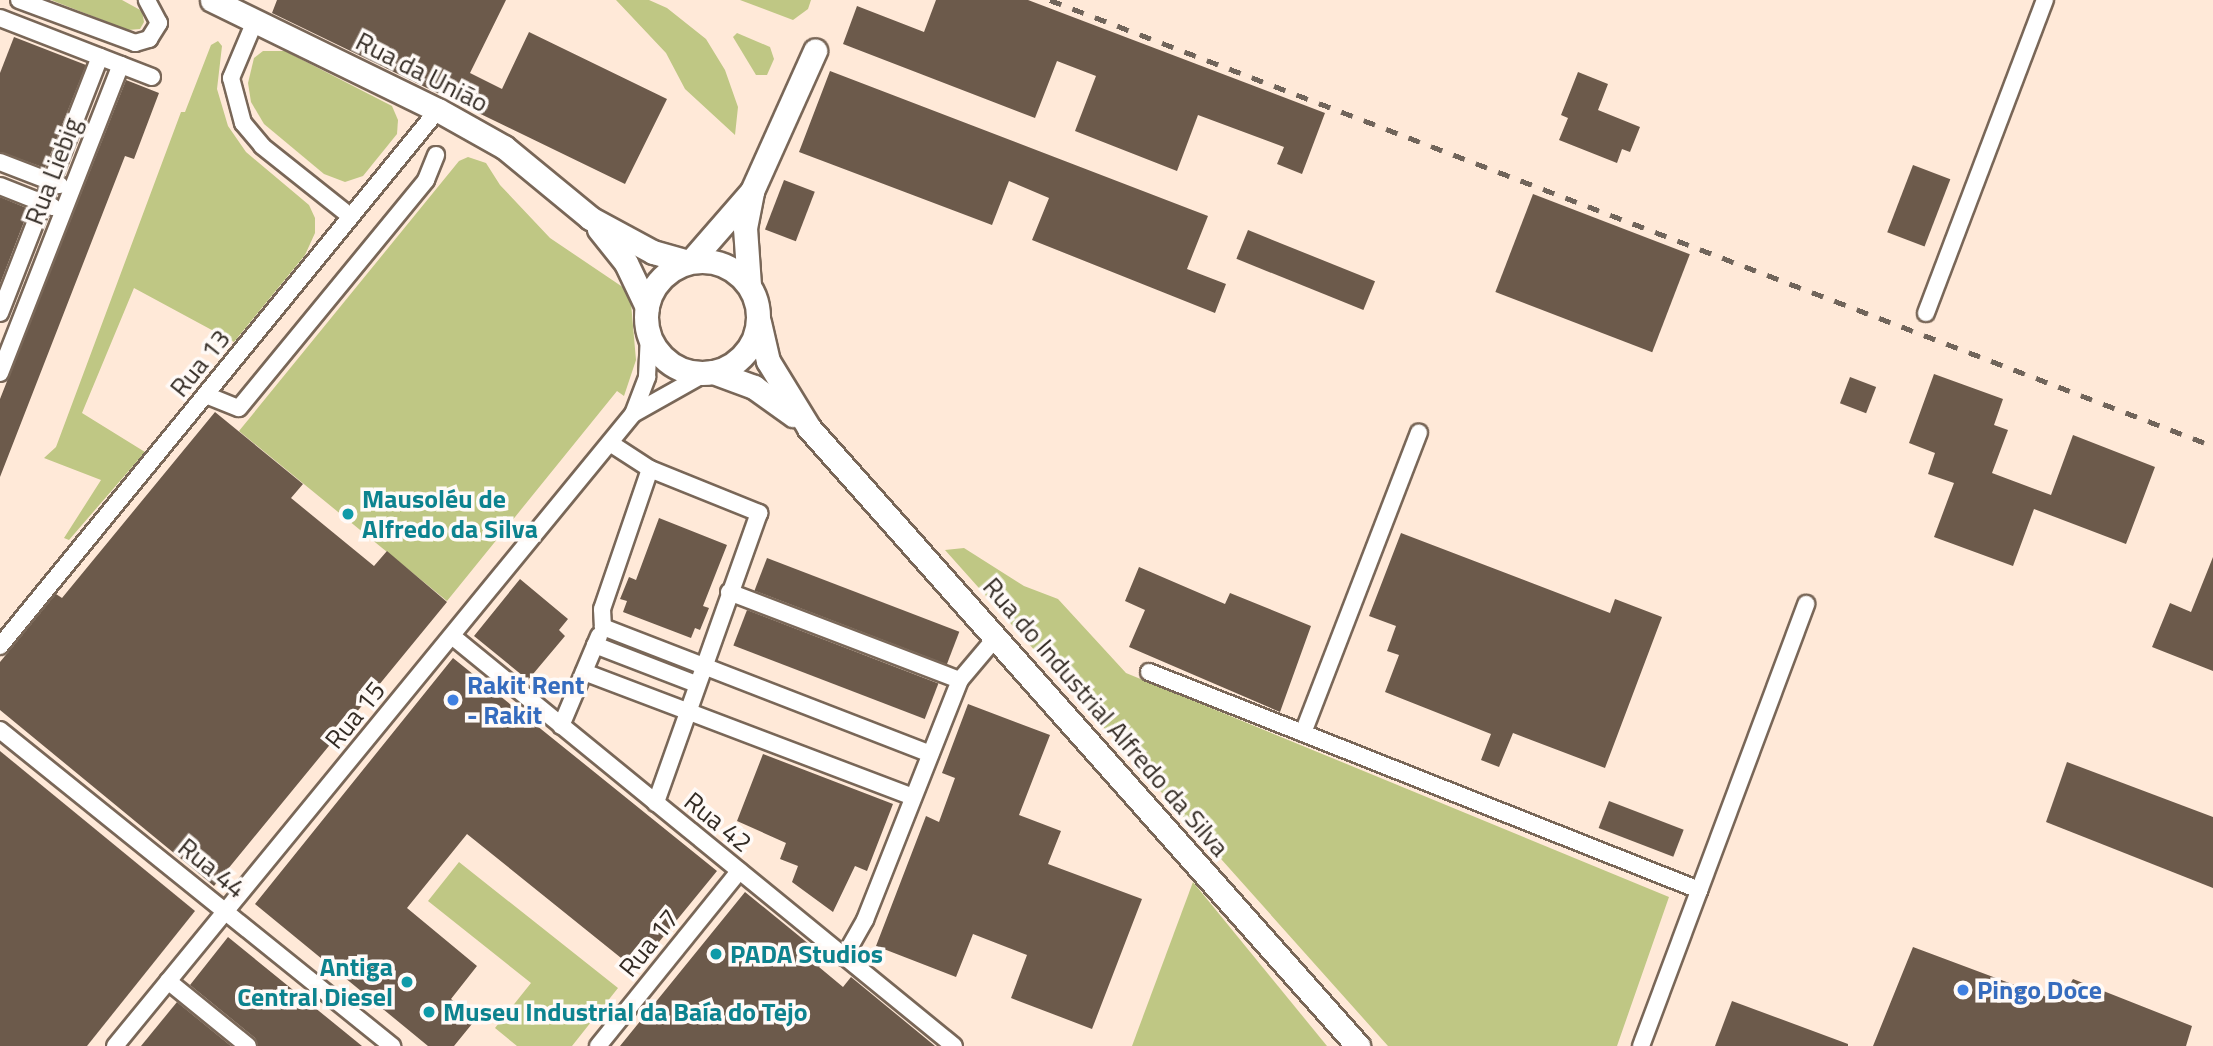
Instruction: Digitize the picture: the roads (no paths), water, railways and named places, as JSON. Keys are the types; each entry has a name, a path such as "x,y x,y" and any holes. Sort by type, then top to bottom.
{"street":[{"path":"19,0 135,43 149,39 159,23 147,0"},
{"name":"Rua da União","path":"212,0 438,110 504,147 590,218 653,252 689,262"},
{"path":"1926,313 2045,0"},
{"path":"0,18 152,77"},
{"path":"255,20 231,78 243,123 262,145 350,216"},
{"path":"752,191 689,262 661,278 647,307 649,334 666,360 680,369 710,372 742,357 759,322 749,285 745,228 752,191 815,51"},
{"name":"Rua Liebig","path":"0,313 100,57"},
{"name":"Rua Liebig","path":"0,373 8,330 64,211 121,65"},
{"name":"Rua 13","path":"0,646 438,110"},
{"path":"70,133 90,142"},
{"path":"205,396 239,408 426,180 436,155"},
{"path":"0,162 72,190"},
{"path":"0,186 64,211"},
{"name":"Rua da União","path":"590,218 626,263 647,307"},
{"path":"689,262 723,264 749,285"},
{"name":"Rua do Industrial Alfredo da Silva","path":"759,322 768,361 809,428 998,636 1358,1046"},
{"name":"Rua 15","path":"115,1046 633,414 647,377 649,334"},
{"name":"Rua do Industrial Alfredo da Silva","path":"710,372 754,387 809,428"},
{"name":"Rua 15","path":"633,414 710,372"},
{"path":"1303,733 1419,433"},
{"path":"610,443 650,469 759,513 702,666 656,803"},
{"path":"561,726 603,627 602,609 650,469"},
{"path":"729,592 960,680"},
{"path":"1641,1046 1807,604"},
{"path":"603,627 930,754"},
{"name":"Rua 42","path":"452,636 954,1046"},
{"path":"844,957 865,920 960,680 998,636"},
{"path":"595,645 696,684"},
{"path":"584,671 913,797"},
{"path":"1149,672 1699,890"},
{"name":"Rua 44","path":"0,730 392,1046"},
{"name":"Rua 17","path":"598,1046 739,871"},
{"path":"168,981 247,1046"}],"railway":[{"path":"1050,0 2213,446"}],"place":[{"name":"Mausoléu de Alfredo da Silva","path":"348,514"},
{"name":"Rakit Rent - Rakit","path":"453,700"},
{"name":"PADA Studios","path":"716,954"},
{"name":"Antiga Central Diesel","path":"407,982"},
{"name":"Pingo Doce","path":"1963,990"},
{"name":"Museu Industrial da Baía do Tejo","path":"429,1012"}]}
